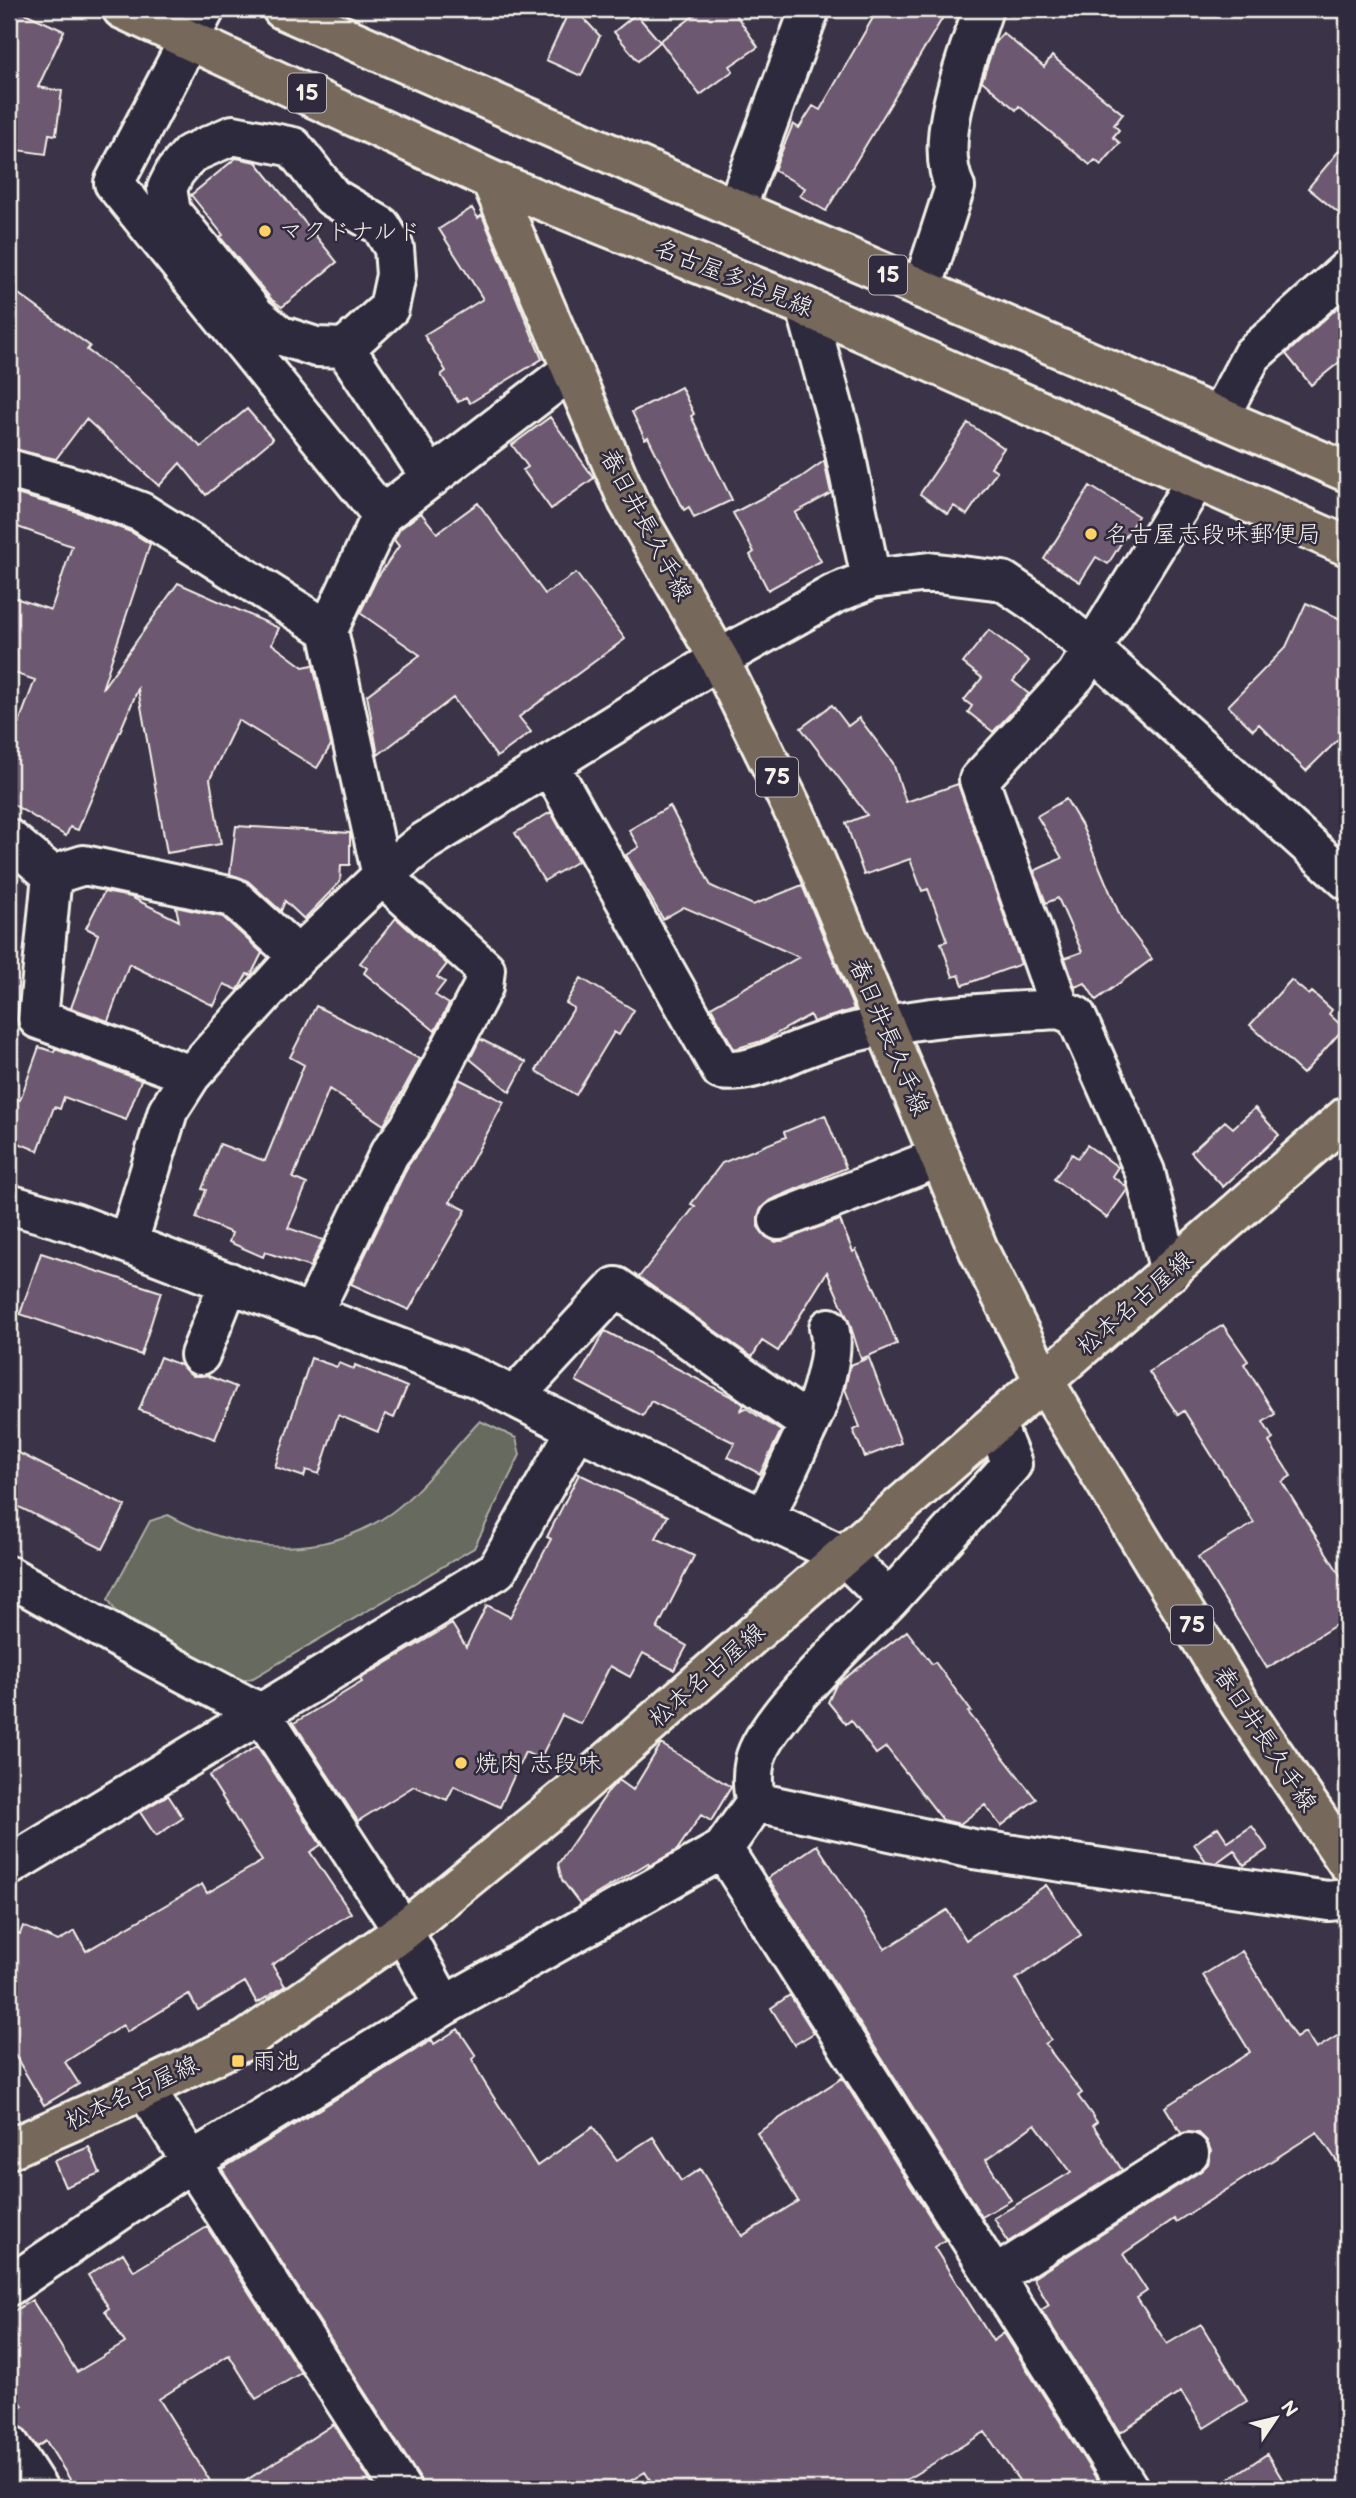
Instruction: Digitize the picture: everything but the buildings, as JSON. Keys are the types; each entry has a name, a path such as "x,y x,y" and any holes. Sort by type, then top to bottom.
{"main road":[{"name":"名古屋多治見線","path":"122,9 198,24 307,93 492,180 806,306 1347,545"},
{"name":"15","path":"282,9 736,209 1347,472"},
{"name":"春日井長久手線","path":"492,180 628,501 719,659 802,828 979,1251 1045,1383 1241,1705 1347,1862"},
{"name":"松本名古屋線","path":"9,2148 145,2089 246,2040 403,1931 574,1791 1045,1383 1347,1116"}],"street":[{"path":"736,209 810,9"},
{"path":"922,289 956,187 949,173 950,115 983,9"},
{"path":"198,24 114,183 382,515"},
{"path":"138,138 175,172 175,206 268,318 286,333 312,339 348,332 377,305 387,268 372,240 330,218 283,168 293,147 307,93"},
{"path":"233,135 293,147 332,197 381,226 394,248 396,275 389,308 345,348 316,346 279,335 256,316 171,212 167,188 175,172 190,154 233,135"},
{"path":"1219,417 1252,355 1347,270"},
{"path":"806,306 842,438 871,579"},
{"path":"345,348 431,478"},
{"path":"311,1316 388,1154 409,1128 483,986 485,969 382,876 328,630 382,515 571,370"},
{"path":"9,469 80,489 141,512 328,630"},
{"path":"1060,1009 979,780 1076,676 1196,480"},
{"path":"128,1243 168,1111 191,1075 298,956 382,876 421,844 719,659 834,594 871,579 929,572 1003,582 1037,604 1093,650 1347,880"},
{"path":"550,766 721,1070 737,1073 828,1039 884,1024 934,1016 1060,1009 1076,1016 1145,1172 1170,1272"},
{"path":"9,839 52,876"},
{"path":"52,876 84,865 233,897 298,956"},
{"path":"52,876 38,1019 191,1075"},
{"path":"779,1220 940,1157"},
{"path":"9,1204 74,1223 128,1243 477,1378 577,1429 844,1556 888,1600"},
{"path":"200,1355 229,1282"},
{"path":"515,1396 616,1287 809,1424"},
{"path":"764,1519 817,1408 832,1340 829,1328"},
{"path":"756,1802 752,1790 755,1757 781,1714 1012,1464 996,1425"},
{"path":"9,1866 497,1570 577,1429"},
{"path":"9,1576 124,1642 262,1714 403,1931 444,2006"},
{"path":"9,2286 191,2162 444,2006 723,1849 756,1802"},
{"path":"756,1802 973,1849 1328,1901 1347,1899"},
{"path":"723,1849 1129,2489"},
{"path":"145,2089 401,2489"},
{"path":"995,2276 1189,2153"},
{"path":"9,2444 37,2489"}],"green space":[{"path":"480,1421 516,1438 520,1455 474,1548 253,1678 242,1681 116,1612 108,1599 150,1521 168,1515 223,1538 280,1547 337,1539 364,1529 402,1504"}],"place":[{"name":"マクドナルド","path":"265,231"},
{"name":"名古屋志段味郵便局","path":"1091,534"},
{"name":"焼肉 志段味","path":"461,1763"},
{"name":"雨池","path":"238,2061"}]}
